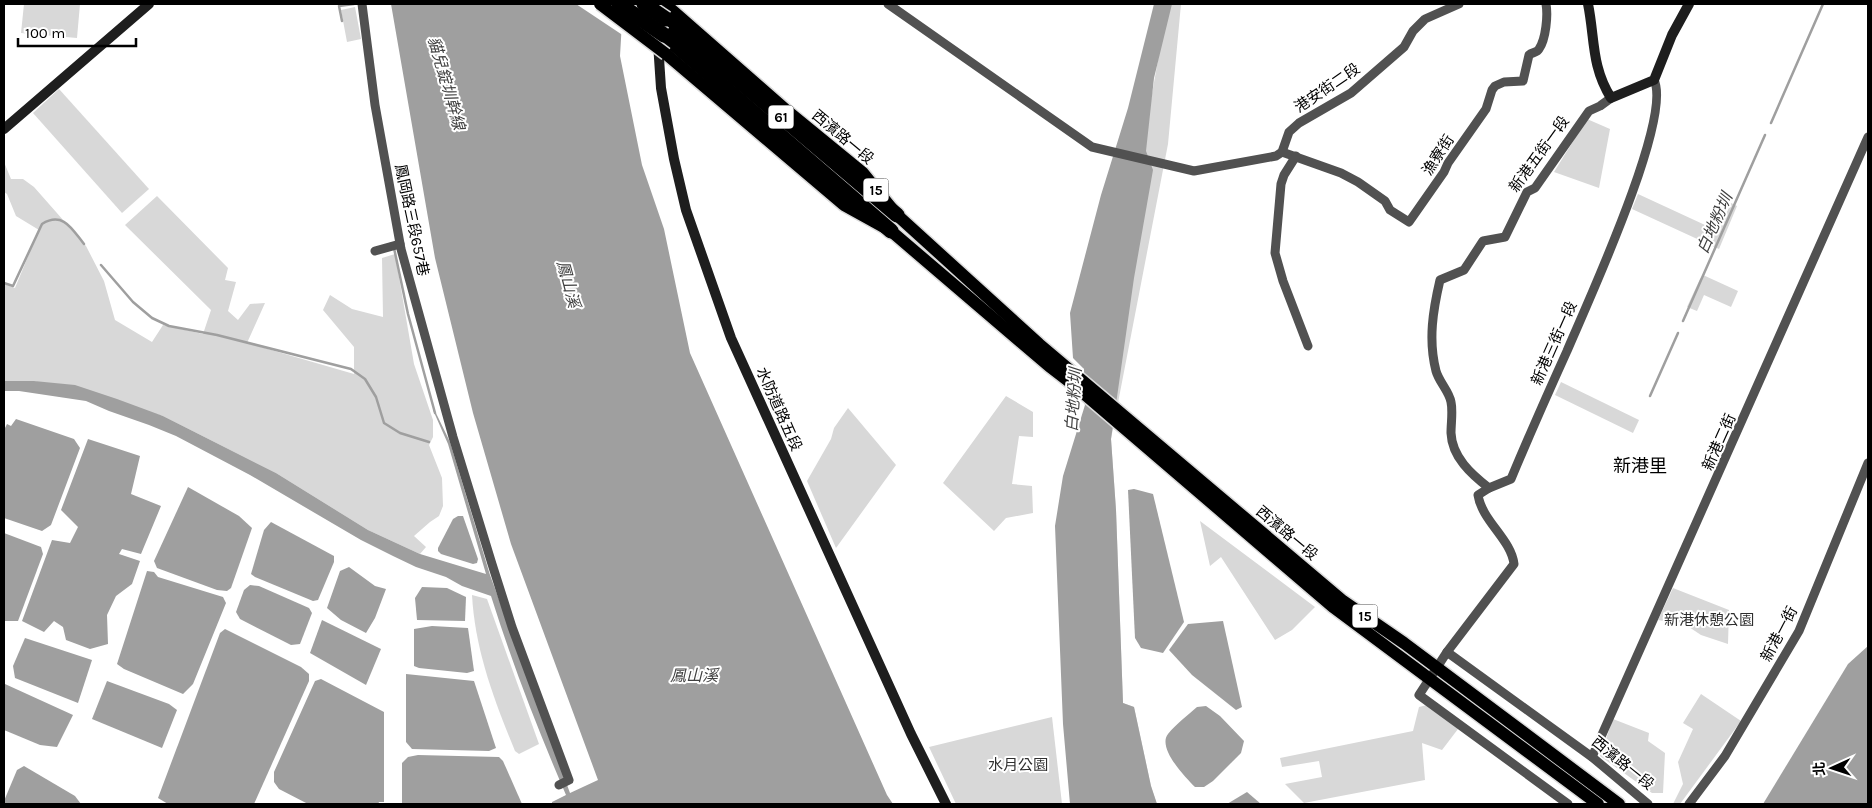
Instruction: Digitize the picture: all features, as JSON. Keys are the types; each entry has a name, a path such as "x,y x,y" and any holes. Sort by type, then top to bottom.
{"highway":[{"name":"61","path":"619,4 664,35 891,231"},
{"name":"61","path":"644,4 664,8 897,215"}],"main road":[{"name":"15","path":"600,4 666,54 844,204 891,231 1049,366 1078,382"},
{"name":"15","path":"897,215 1078,382"},
{"name":"西濱路一段","path":"1078,382 1123,414 1343,601 1398,638 1434,673 1598,804"},
{"name":"西濱路一段","path":"1078,382 1130,434 1333,607 1434,673 1619,804"}],"street":[{"path":"4,129 149,4"},
{"name":"鳳岡路三段657巷","path":"362,4 375,105 400,244 453,437 512,627 569,780 559,785"},
{"path":"888,4 1092,147 1194,171 1276,156 1282,152"},
{"name":"港安街二段","path":"1282,152 1290,132 1299,123 1351,92 1404,47 1413,31 1424,20 1459,4"},
{"name":"漁寮街","path":"1282,152 1341,173 1358,182 1385,201 1390,210 1409,222 1486,109 1492,90 1502,82 1523,81 1529,55 1537,52 1541,45 1548,18 1546,4"},
{"path":"1588,4 1593,50 1604,87 1611,98 1654,80"},
{"name":"新港三街一段","path":"1489,488 1511,479 1617,234 1641,167 1656,108 1657,86 1654,80 1672,36 1690,4"},
{"name":"水防道路五段","path":"664,8 661,88 674,159 686,210 730,338 911,734 946,804"},
{"name":"新港五街一段","path":"1489,488 1474,477 1462,464 1455,451 1451,435 1452,401 1437,373 1432,353 1432,314 1440,280 1464,270 1483,241 1505,236 1526,192 1535,188 1588,110 1600,106 1611,98"},
{"name":"新港二街","path":"1592,757 1868,138"},
{"path":"1296,156 1284,175 1281,184 1275,254 1283,281 1308,346"},
{"path":"374,251 400,244"},
{"name":"新港一街","path":"1689,804 1725,756 1799,631 1868,463"},
{"path":"1489,488 1478,495 1479,503 1513,555 1514,564 1447,652 1419,695 1568,804"},
{"name":"西濱路一段","path":"1447,652 1592,757 1648,804"}],"green space":[{"path":"24,4 80,4 77,38 21,33"},
{"path":"1168,4 1181,4 1168,144 1111,439 1116,510 1123,703 1134,707 1151,786 1157,804 1119,804 1078,508"},
{"path":"355,7 361,39 347,42 341,10"},
{"path":"59,89 149,189 122,213 33,113"},
{"path":"1587,119 1610,129 1599,188 1554,172"},
{"path":"4,162 11,179 23,179 34,187 86,246 104,281 115,320 152,342 163,325 203,334 211,310 125,225 157,196 228,268 225,280 236,282 228,311 238,320 250,304 265,303 247,343 354,374 354,347 323,310 330,295 352,309 383,317 382,258 395,254 414,364 433,420 433,437 429,445 442,478 443,506 439,516 414,536 426,547 420,554 368,530 276,473 163,416 34,381 4,381 4,284 15,288 39,230 16,216 7,194 4,192"},
{"path":"1638,194 1718,231 1731,203 1737,206 1719,249 1632,209"},
{"path":"1703,275 1738,291 1731,307 1704,295 1697,311 1687,307"},
{"path":"1561,382 1639,420 1633,433 1555,395"},
{"path":"1006,396 1033,412 1033,437 1019,436 1012,484 1032,486 1033,513 1006,518 994,531 943,483"},
{"path":"848,408 896,465 836,548 807,481 831,439 834,428"},
{"path":"1200,521 1315,607 1292,630 1275,640 1221,557 1210,566"},
{"name":"新港休憩公園","path":"1673,588 1729,610 1728,644 1701,635 1686,625 1658,620"},
{"path":"472,595 487,599 539,744 519,754 515,751 507,732 481,655"},
{"path":"1701,694 1741,721 1680,804 1673,804 1683,784 1678,762 1693,729 1683,723"},
{"path":"1427,705 1458,729 1442,750 1422,743 1425,780 1304,803 1285,784 1322,777 1319,761 1282,767 1280,758 1413,731 1419,707"},
{"name":"水月公園","path":"1052,717 1062,804 956,804 929,747"},
{"path":"1613,719 1649,733 1648,741 1665,753 1663,793 1652,793 1600,756"}],"water":[{"name":"鳳山溪","path":"391,4 623,4 620,56 642,165 664,229 690,353 887,795 893,804 552,804 552,802 566,795 526,696 491,596 416,567 361,540 250,475 176,436 86,401 19,391 4,391 4,381 34,381 75,385 163,416 276,473 368,530 420,554 486,574 448,444 434,409 450,442 490,575 570,793 598,780 511,544 473,413 435,258"},
{"path":"1154,4 1172,4 1154,78 1146,151 1153,170 1134,278 1111,439 1116,510 1123,703 1134,707 1151,786 1157,804 1070,804 1063,724 1055,526 1063,476 1085,405 1081,395 1084,369 1073,358 1070,313 1101,195 1128,108"},
{"path":"16,419 74,439 80,448 51,525 42,531 4,518 4,430 7,424 11,426"},
{"path":"88,439 140,456 131,494 161,506 141,554 122,549 119,554 140,561 132,584 116,596 107,615 108,644 90,649 66,640 63,627 54,621 44,632 22,621 52,540 70,543 78,527 61,510"},
{"path":"188,487 239,516 252,528 231,588 227,591 217,590 157,568 154,561"},
{"path":"1134,489 1153,494 1184,622 1163,653 1141,648 1135,638 1128,490"},
{"path":"463,516 478,559 477,563 473,564 441,554 438,551 453,519"},
{"path":"271,522 334,556 334,562 318,600 313,601 251,574 264,530"},
{"path":"4,533 41,547 43,554 18,621 4,621"},
{"path":"349,567 375,586 386,589 375,618 366,633 341,620 327,608 340,571"},
{"path":"147,571 154,572 158,577 223,597 226,603 193,684 183,694 124,669 117,664"},
{"path":"250,585 259,586 309,608 312,613 300,644 291,645 240,619 236,612 244,590"},
{"path":"422,587 447,588 466,597 465,621 417,620 415,598"},
{"path":"322,620 381,649 366,685 310,653"},
{"path":"1223,621 1242,707 1236,710 1192,675 1169,650 1188,624"},
{"path":"432,626 468,628 474,671 467,673 414,666 414,629"},
{"path":"225,629 301,667 309,674 309,681 254,804 168,804 158,798 220,633"},
{"path":"25,638 92,660 78,703 15,678 13,666"},
{"path":"1868,646 1868,804 1763,804 1848,664"},
{"path":"406,674 474,681 496,748 489,751 412,749 406,742"},
{"path":"321,679 384,712 384,802 379,802 378,804 308,804 279,789 274,782 274,772 315,681"},
{"path":"107,681 169,704 177,710 162,748 92,719"},
{"path":"5,684 73,715 57,747 40,745 4,730"},
{"path":"1206,706 1220,716 1244,741 1241,753 1213,781 1204,787 1195,787 1169,754 1166,740 1168,734 1178,723 1197,707"},
{"path":"418,755 499,757 503,761 522,804 402,804 402,763 408,757"},
{"path":"24,766 75,796 81,804 4,804 17,770"},
{"path":"1247,792 1261,804 1227,804"}],"pier":[{"path":"576,4 625,4 624,36"}],"waterway":[{"path":"342,21 339,6 354,4"},
{"name":"白地粉圳","path":"1771,123 1823,4"},
{"name":"白地粉圳","path":"1683,321 1765,135"},
{"path":"4,283 13,286 42,224 56,220 66,223 84,244"},
{"path":"394,248 408,314 435,413"},
{"path":"101,265 133,302 152,318 169,326 217,335 351,369 365,379 376,397 384,423 400,433 429,442"},
{"name":"白地粉圳","path":"1650,396 1678,333"}],"district":[{"name":"新港里","path":"1640,466"}],"water label":[{"name":"貓兒錠圳幹線","path":"447,83"}]}
